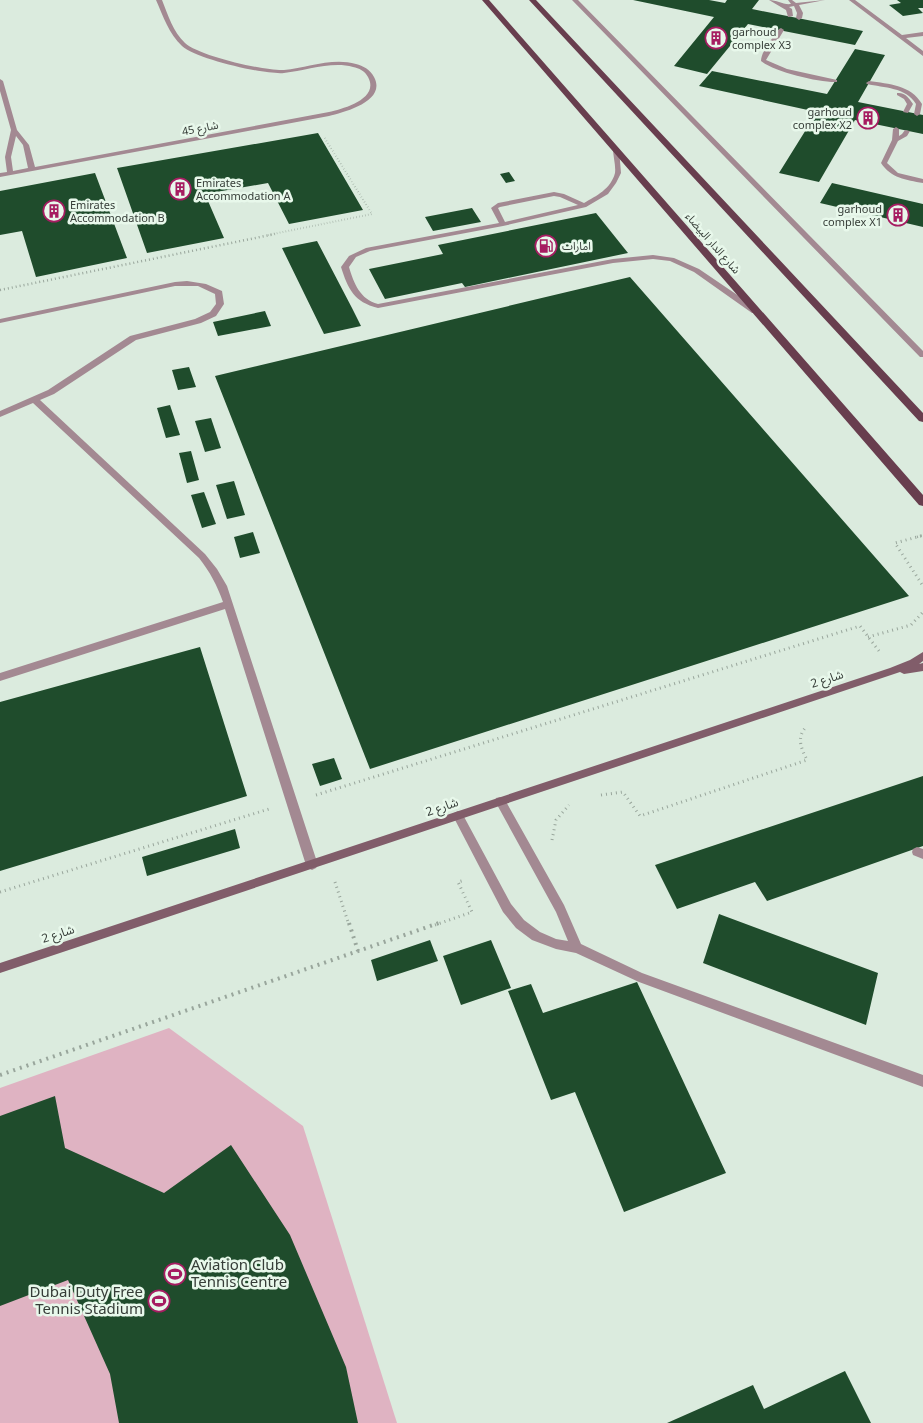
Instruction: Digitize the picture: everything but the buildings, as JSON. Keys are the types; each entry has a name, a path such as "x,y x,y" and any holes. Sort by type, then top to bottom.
{"main road":[{"name":"شارع الدار البيضاء","path":"485,0 923,502"},
{"path":"532,0 923,419"}],"street":[{"name":"شارع 45","path":"0,175 311,117 346,109 360,103 369,96 373,81 362,68 343,64 287,72 264,71 202,54 180,42 159,0"},
{"path":"575,0 923,355"},
{"path":"772,0 795,4 822,0"},
{"path":"852,0 923,54"},
{"path":"787,3 790,16"},
{"path":"795,4 800,12 798,18"},
{"path":"781,30 776,40 763,56 762,60 765,63 779,69 836,79"},
{"path":"776,40 788,32"},
{"path":"902,38 923,34"},
{"path":"0,82 14,130 26,145 32,169"},
{"path":"906,112 910,104 906,98 891,91 868,85 896,88 913,96 919,104 916,114"},
{"path":"906,98 923,94"},
{"path":"896,129 895,140 884,163 888,169 896,174 923,181"},
{"path":"10,173 8,157 14,130"},
{"path":"895,140 905,135 907,131"},
{"path":"616,150 618,173 613,183 606,193 584,206 504,224 368,249 352,256 345,267 360,299 368,304 378,306 611,259 644,256 676,260 690,266 758,313"},
{"path":"504,224 495,212 494,208 498,205 554,194 562,195 584,206"},
{"path":"573,210 578,216"},
{"path":"0,321 175,284 192,282 209,286 219,293 220,304 213,314 133,338 91,367 36,400 0,414"},
{"path":"36,400 202,556 214,571 228,604 312,865"},
{"path":"0,677 228,604"},
{"name":"شارع 2","path":"0,968 893,671 913,663 923,656"},
{"name":"شارع 2","path":"893,671 923,667"},
{"path":"500,802 560,909 577,948"},
{"path":"458,816 507,908 520,924 536,936 556,944 577,948 639,977 923,1081"}],"path":[{"path":"0,290 372,214 311,117"},
{"path":"923,535 895,543 923,586"},
{"path":"868,637 911,624 923,612"},
{"path":"328,860 358,951"}],"shaded area":[{"name":"Aviation Club Tennis Centre","path":"169,1028 303,1126 397,1423 0,1423 0,1088"}],"place":[{"name":"garhoud complex X3","path":"716,38"},
{"name":"garhoud complex X2","path":"868,118"},
{"name":"Emirates Accommodation A","path":"180,189"},
{"name":"Emirates Accommodation B","path":"54,211"},
{"name":"garhoud complex X1","path":"898,215"},
{"name":"امارات","path":"546,246"},
{"name":"Aviation Club Tennis Centre","path":"175,1274"},
{"name":"Dubai Duty Free Tennis Stadium","path":"159,1301"}]}
